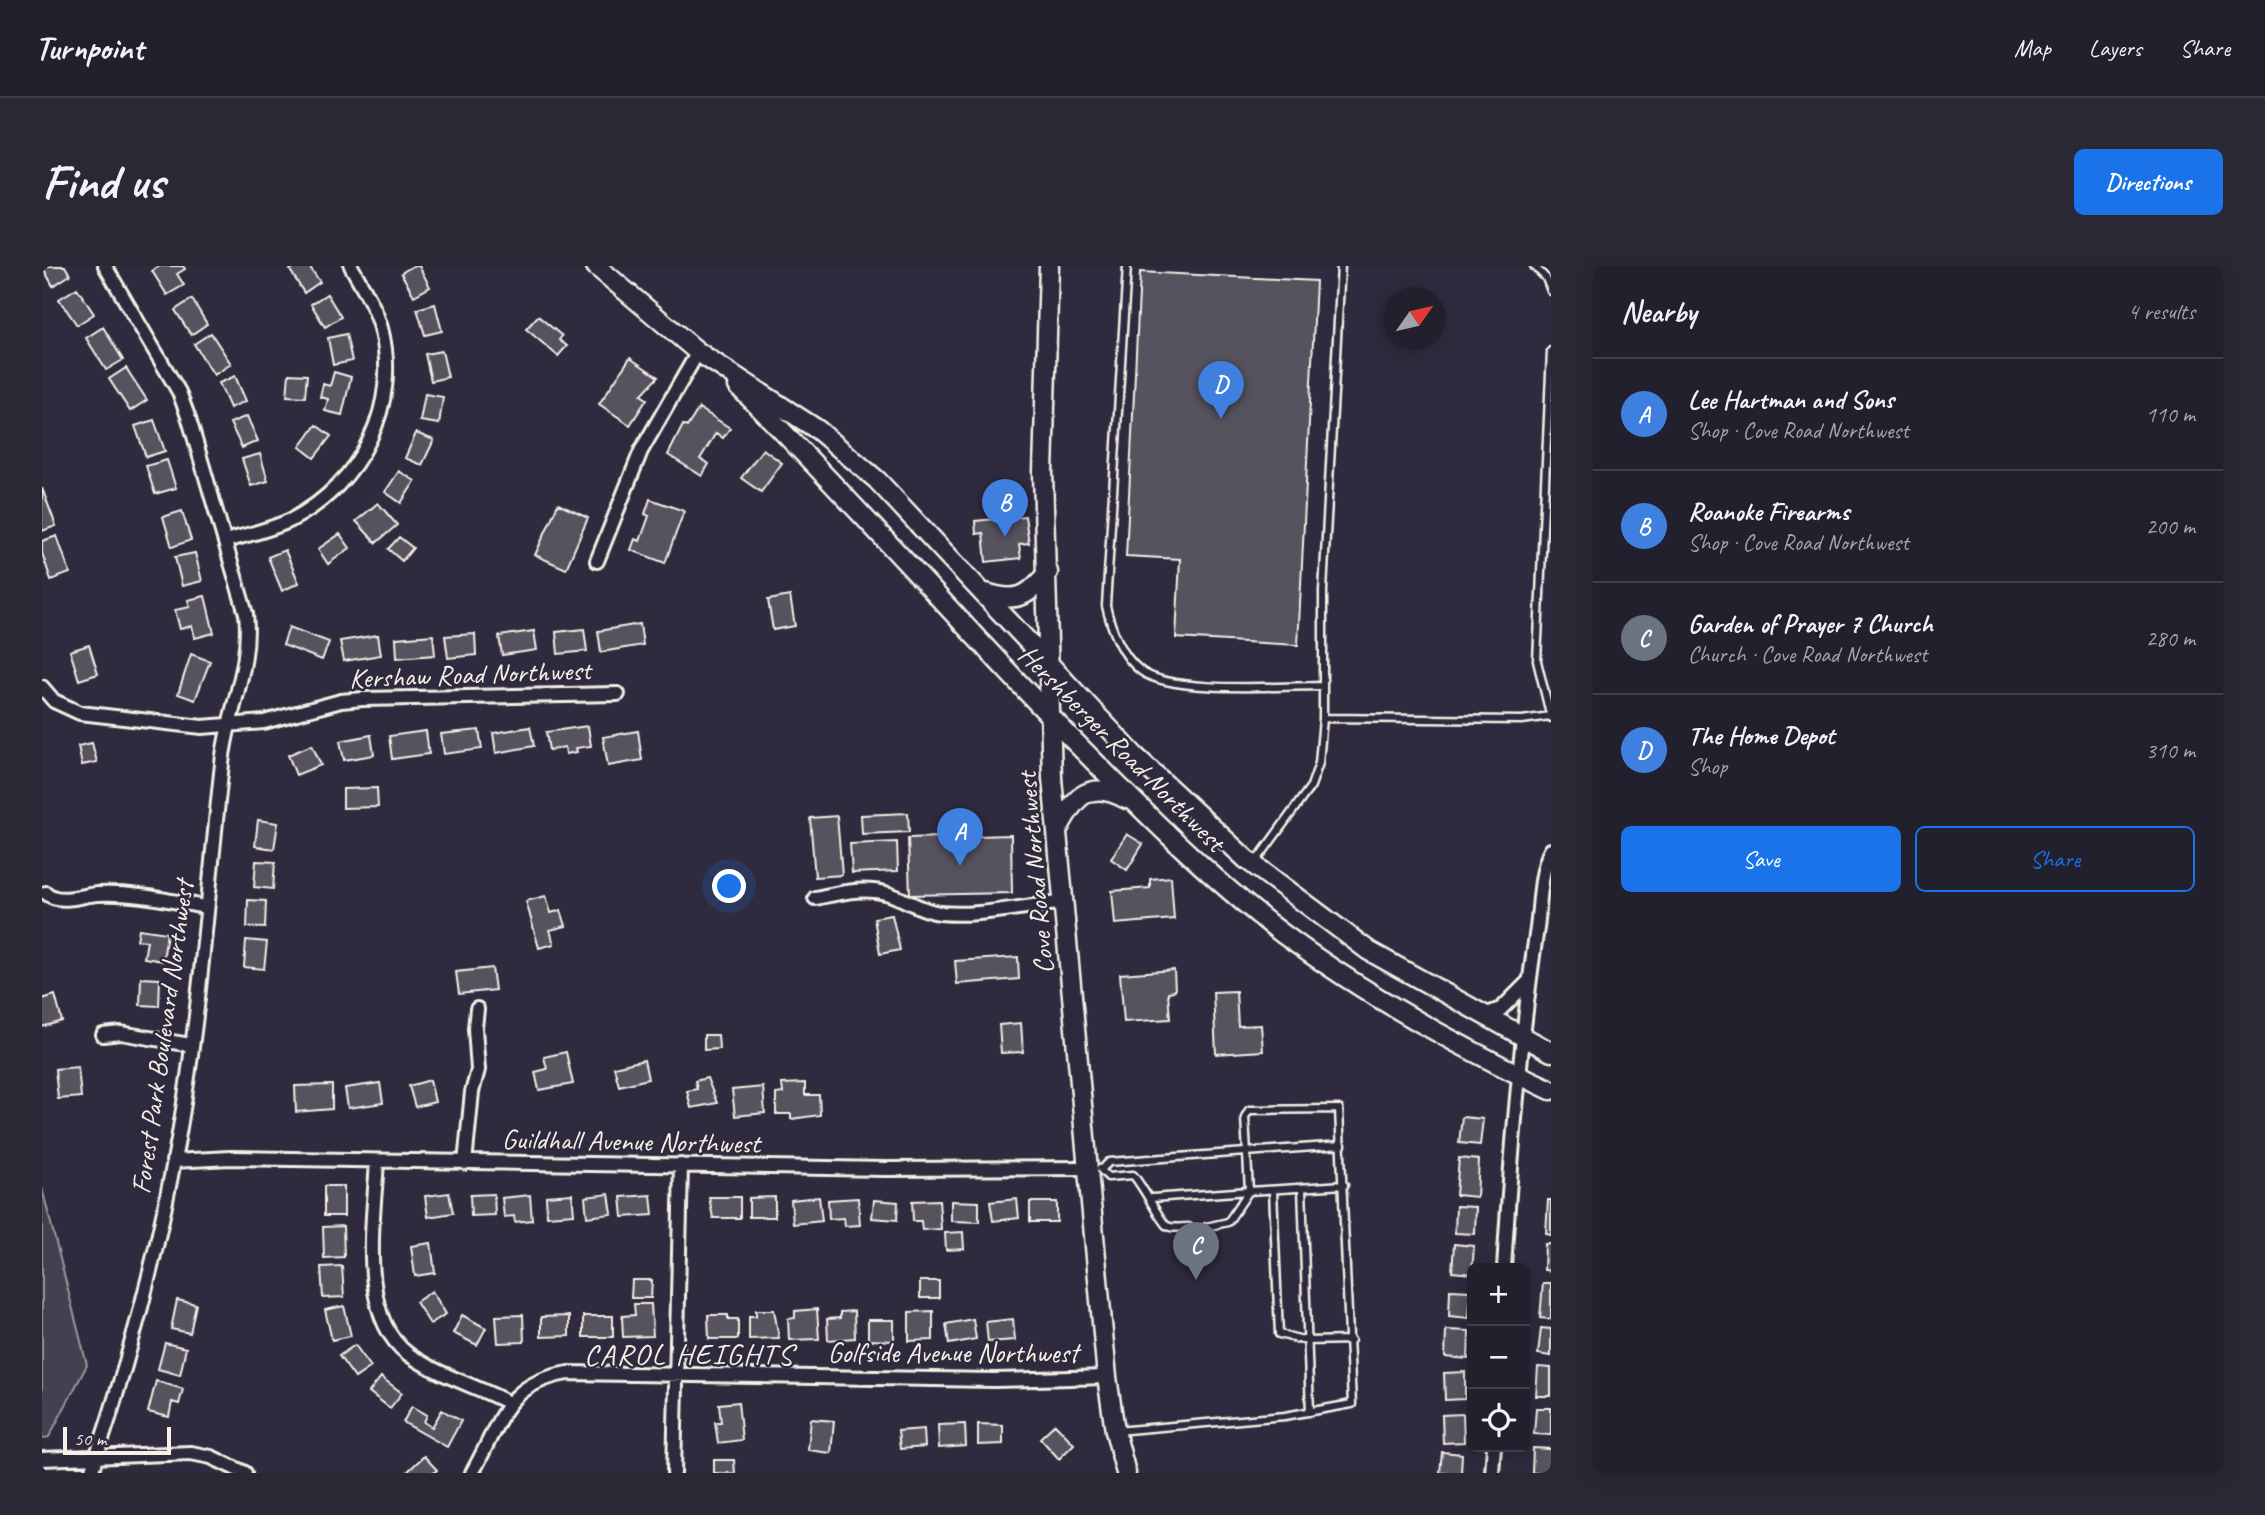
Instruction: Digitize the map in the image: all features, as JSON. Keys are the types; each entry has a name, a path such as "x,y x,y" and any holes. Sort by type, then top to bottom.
{"main road":[{"name":"Hershberger Road Northwest","path":"597,266 718,367 843,449 926,529 1135,756 1254,865 1369,951 1551,1052"},
{"name":"Cove Road Northwest","path":"1049,266 1043,473 1057,831 1095,1168 1107,1377 1115,1431 1126,1473"},
{"name":"Hershberger Road Northwest","path":"718,367 1051,717 1191,857 1283,933 1415,1021 1551,1090"},
{"path":"986,593 1010,599 1024,597 1048,572"},
{"path":"1057,831 1070,806 1094,790 1115,793 1137,805"}],"street":[{"name":"Forest Park Boulevard Northwest","path":"92,1473 130,1347 173,1161 190,1045 228,726 242,679 248,634 246,614 225,541 178,392 105,266"},
{"path":"225,541 267,530 312,507 349,473 376,427 386,389 384,343 369,298 351,266"},
{"path":"597,561 641,450 698,352"},
{"name":"Kershaw Road Northwest","path":"42,687 54,701 80,713 202,727 264,722 341,701 363,699 618,694"},
{"path":"1504,1263 1529,981 1551,850"},
{"path":"815,898 859,890 876,891 938,913 979,914 1031,904 1064,903"},
{"path":"46,893 60,900 110,894 144,896 206,907"},
{"path":"1482,1016 1501,1009 1529,981"},
{"path":"465,1163 471,1092 478,1070 475,1028 477,1009"},
{"path":"103,1035 121,1033 190,1045"},
{"name":"Guildhall Avenue Northwest","path":"173,1161 230,1158 995,1170 1095,1168"},
{"path":"377,1161 374,1295 386,1330 407,1353 425,1364 509,1403"},
{"path":"674,1473 681,1165"},
{"name":"Golfside Avenue Northwest","path":"472,1473 509,1403 535,1382 568,1373 993,1380 1107,1377"},
{"path":"1493,1473 1494,1452"},
{"path":"42,1459 191,1453 211,1457 245,1473"}],"lane":[{"path":"1127,266 1106,606 1111,625 1138,670 1153,679 1179,684 1321,687"},
{"path":"1254,865 1311,786 1319,763 1323,718 1323,591 1341,266"},
{"path":"1534,266 1546,278 1551,291"},
{"path":"1323,718 1522,720 1551,717 1548,695 1536,661 1551,351"},
{"path":"1115,1431 1310,1412 1352,1404 1339,1109 1249,1110 1245,1116 1249,1191 1228,1222 1206,1227"},
{"path":"1095,1168 1109,1162 1342,1145"},
{"path":"1095,1168 1108,1177 1133,1175 1152,1198 1164,1223 1170,1228 1189,1227"},
{"path":"1152,1198 1344,1185"},
{"path":"1302,1188 1310,1412"},
{"path":"1273,1190 1279,1334 1307,1341 1351,1340"}],"shaded area":[{"path":"42,1188 87,1365 49,1437 42,1439"}],"building":[{"path":"42,266 65,266 70,275 53,286"},
{"path":"160,266 183,266 185,269 177,274 184,285 167,295 152,271"},
{"path":"296,266 309,266 320,282 304,293 290,270"},
{"path":"413,266 419,266 430,287 414,296 401,273"},
{"path":"1140,272 1316,281 1298,645 1176,638 1180,559 1126,556"},
{"path":"77,288 94,314 77,325 59,299"},
{"path":"327,294 341,317 325,327 311,304"},
{"path":"192,299 207,324 191,335 175,310"},
{"path":"435,304 442,331 425,335 417,309"},
{"path":"538,316 562,336 559,340 567,346 558,356 526,329"},
{"path":"103,327 123,360 106,370 86,338"},
{"path":"211,333 231,364 214,375 194,344"},
{"path":"346,334 352,361 333,365 328,338"},
{"path":"442,351 448,377 431,381 425,354"},
{"path":"630,358 658,377 641,395 647,399 630,425 599,404"},
{"path":"126,368 147,400 130,411 109,379"},
{"path":"334,372 351,377 342,415 325,411 328,399 320,397 323,384 330,386"},
{"path":"289,374 307,375 305,397 287,396"},
{"path":"235,376 246,401 230,408 219,383"},
{"path":"425,394 443,397 439,424 420,421"},
{"path":"699,408 730,428 723,438 716,433 700,459 709,464 702,476 668,455 683,425 687,427"},
{"path":"247,416 258,441 242,448 230,423"},
{"path":"154,420 165,451 146,457 135,426"},
{"path":"316,425 331,436 314,458 300,447"},
{"path":"416,433 434,440 422,465 405,458"},
{"path":"763,449 782,463 761,492 741,478"},
{"path":"260,454 268,481 251,486 242,459"},
{"path":"167,460 176,488 155,494 146,466"},
{"path":"399,471 415,481 401,503 385,492"},
{"path":"42,488 56,526 42,531"},
{"path":"650,499 684,511 665,563 631,550 635,539 640,541 649,516 645,514"},
{"path":"378,503 397,525 376,543 356,521"},
{"path":"558,504 588,518 566,569 535,555"},
{"path":"182,511 191,540 172,547 163,517"},
{"path":"1025,516 1029,543 1019,544 1021,558 986,562 983,533 976,534 975,521"},
{"path":"340,534 350,548 328,564 318,549"},
{"path":"57,536 70,573 51,580 42,553 42,541"},
{"path":"399,537 413,548 402,561 388,549"},
{"path":"285,550 299,583 282,591 268,557"},
{"path":"195,553 202,581 182,586 175,557"},
{"path":"205,596 214,633 195,638 192,626 180,629 175,610 190,607 188,600"},
{"path":"790,596 795,626 773,630 768,600"},
{"path":"640,624 643,645 601,652 598,631"},
{"path":"289,627 329,642 322,660 283,645"},
{"path":"584,629 587,651 558,654 556,632"},
{"path":"534,631 537,650 502,655 499,636"},
{"path":"475,634 476,655 448,658 445,636"},
{"path":"378,635 381,655 344,661 340,641"},
{"path":"433,635 435,655 397,658 396,638"},
{"path":"89,645 98,674 79,680 70,651"},
{"path":"191,654 210,661 195,700 178,694"},
{"path":"588,726 591,746 576,748 577,752 566,754 565,747 549,750 546,732"},
{"path":"530,727 534,746 496,753 493,733"},
{"path":"479,730 482,749 444,754 441,734"},
{"path":"426,731 429,754 392,759 389,736"},
{"path":"638,731 642,760 608,766 603,737"},
{"path":"371,735 374,755 344,760 340,741"},
{"path":"92,743 97,762 82,765 78,746"},
{"path":"312,745 321,765 296,775 288,755"},
{"path":"377,788 378,807 343,808 343,789"},
{"path":"908,813 909,832 862,834 861,815"},
{"path":"837,816 842,875 815,877 810,818"},
{"path":"258,820 278,823 274,849 255,846"},
{"path":"1127,834 1143,844 1127,870 1111,859"},
{"path":"1011,835 1012,893 910,895 908,838"},
{"path":"897,842 898,871 852,873 850,844"},
{"path":"256,861 275,862 273,889 254,887"},
{"path":"1171,877 1174,919 1115,924 1112,891 1150,888 1150,879"},
{"path":"546,896 551,913 561,910 566,926 550,930 554,944 539,948 526,901"},
{"path":"248,900 266,901 265,928 247,927"},
{"path":"892,915 900,950 880,954 874,918"},
{"path":"139,929 167,933 163,961 144,958 147,941 137,940"},
{"path":"246,940 267,942 264,969 244,967"},
{"path":"1018,957 1019,979 957,984 955,961"},
{"path":"492,968 495,990 459,994 456,972"},
{"path":"1174,970 1175,991 1168,992 1170,1019 1124,1022 1120,974"},
{"path":"141,978 160,979 159,1006 140,1005"},
{"path":"1236,991 1238,1026 1261,1025 1263,1051 1216,1054 1213,992"},
{"path":"55,995 62,1021 42,1027 42,999"},
{"path":"1021,1023 1023,1052 1001,1053 999,1025"},
{"path":"704,1035 718,1035 719,1049 704,1050"},
{"path":"566,1052 573,1084 539,1090 535,1072 547,1069 544,1057"},
{"path":"644,1060 648,1079 619,1086 614,1067"},
{"path":"78,1067 81,1097 58,1099 55,1069"},
{"path":"707,1078 717,1103 691,1108 687,1091 697,1089 695,1081"},
{"path":"430,1080 435,1102 415,1107 409,1086"},
{"path":"380,1083 383,1103 348,1108 345,1088"},
{"path":"805,1083 805,1095 819,1095 820,1115 791,1119 791,1114 776,1114 776,1094 783,1093 782,1084"},
{"path":"332,1085 332,1109 296,1112 295,1086"},
{"path":"763,1087 765,1113 735,1116 732,1090"},
{"path":"1462,1117 1483,1119 1480,1145 1459,1143"},
{"path":"1459,1158 1479,1160 1477,1197 1456,1195"},
{"path":"324,1186 344,1186 344,1216 324,1216"},
{"path":"449,1193 453,1213 428,1217 425,1196"},
{"path":"494,1194 495,1215 471,1216 470,1195"},
{"path":"572,1194 574,1214 547,1216 546,1196"},
{"path":"609,1194 612,1214 587,1217 585,1197"},
{"path":"530,1195 532,1220 515,1222 514,1216 504,1217 502,1198"},
{"path":"651,1195 653,1215 623,1217 621,1197"},
{"path":"709,1197 740,1197 740,1218 713,1218"},
{"path":"775,1197 775,1217 749,1217 749,1198"},
{"path":"819,1197 822,1221 793,1224 791,1200"},
{"path":"858,1198 860,1225 845,1226 844,1218 829,1219 828,1200"},
{"path":"1017,1199 1019,1218 993,1221 990,1202"},
{"path":"874,1200 898,1202 897,1220 872,1218"},
{"path":"939,1200 941,1229 922,1230 921,1221 913,1221 912,1201"},
{"path":"1548,1200 1551,1200 1551,1235 1546,1234"},
{"path":"951,1201 979,1202 979,1222 951,1221"},
{"path":"1030,1202 1057,1202 1057,1222 1030,1222"},
{"path":"1456,1206 1476,1207 1475,1234 1455,1233"},
{"path":"343,1226 344,1257 324,1258 323,1227"},
{"path":"963,1232 964,1249 946,1250 945,1233"},
{"path":"431,1243 435,1273 415,1276 411,1246"},
{"path":"1454,1244 1474,1246 1473,1263 1467,1263 1467,1274 1452,1272"},
{"path":"1545,1244 1551,1244 1551,1271 1544,1270"},
{"path":"342,1266 344,1297 323,1298 321,1267"},
{"path":"632,1280 652,1280 651,1298 631,1298"},
{"path":"920,1281 939,1281 939,1298 920,1298"},
{"path":"1543,1283 1551,1283 1551,1319 1540,1318"},
{"path":"1450,1290 1467,1291 1467,1318 1449,1316"},
{"path":"432,1291 446,1314 430,1324 416,1302"},
{"path":"177,1300 196,1304 190,1333 171,1329"},
{"path":"634,1304 651,1304 653,1336 623,1337 622,1316 635,1315"},
{"path":"344,1306 351,1336 332,1340 325,1310"},
{"path":"817,1309 819,1339 789,1340 788,1319 795,1318 795,1311"},
{"path":"756,1310 774,1310 779,1338 749,1339 749,1316 756,1316"},
{"path":"854,1311 855,1338 828,1340 827,1319 840,1318 840,1312"},
{"path":"933,1311 933,1340 909,1341 909,1312"},
{"path":"462,1315 486,1328 477,1345 453,1333"},
{"path":"523,1315 524,1342 498,1343 496,1316"},
{"path":"708,1315 728,1315 728,1319 738,1319 738,1339 709,1339"},
{"path":"569,1316 569,1336 541,1337 541,1317"},
{"path":"583,1316 613,1316 613,1337 583,1337"},
{"path":"973,1319 976,1339 949,1344 946,1324"},
{"path":"1013,1319 1015,1340 988,1342 986,1322"},
{"path":"868,1320 894,1320 894,1341 868,1340"},
{"path":"1541,1328 1551,1329 1551,1356 1538,1354"},
{"path":"1446,1330 1467,1331 1467,1359 1445,1357"},
{"path":"165,1343 186,1348 180,1375 158,1369"},
{"path":"355,1345 371,1367 355,1378 339,1356"},
{"path":"1538,1367 1551,1368 1551,1396 1536,1396"},
{"path":"1465,1372 1465,1399 1445,1400 1444,1373"},
{"path":"381,1377 402,1393 390,1408 369,1392"},
{"path":"156,1381 183,1389 179,1404 172,1402 169,1417 148,1412"},
{"path":"738,1402 742,1440 718,1443 715,1422 721,1422 719,1404"},
{"path":"412,1406 427,1415 424,1422 432,1427 442,1410 461,1421 447,1447 403,1422"},
{"path":"1536,1408 1551,1408 1551,1435 1534,1434"},
{"path":"1463,1414 1464,1442 1443,1443 1442,1415"},
{"path":"811,1419 834,1421 831,1453 808,1450"},
{"path":"965,1424 966,1446 939,1448 938,1425"},
{"path":"978,1424 1003,1425 1003,1444 978,1445"},
{"path":"1055,1424 1074,1444 1059,1459 1040,1438"},
{"path":"924,1429 925,1447 900,1449 898,1431"},
{"path":"1533,1448 1551,1449 1551,1473 1532,1473"},
{"path":"1442,1452 1462,1454 1461,1473 1440,1473"},
{"path":"424,1456 437,1470 434,1473 406,1473"},
{"path":"714,1460 734,1460 735,1473 714,1473"}],"place":[{"name":"The Home Depot","path":"1221,419"},
{"name":"Roanoke Firearms","path":"1005,537"},
{"name":"Lee Hartman and Sons","path":"960,866"},
{"name":"Garden of Prayer 7 Church","path":"1196,1280"}],"district":[{"name":"CAROL HEIGHTS","path":"689,1354"}]}
